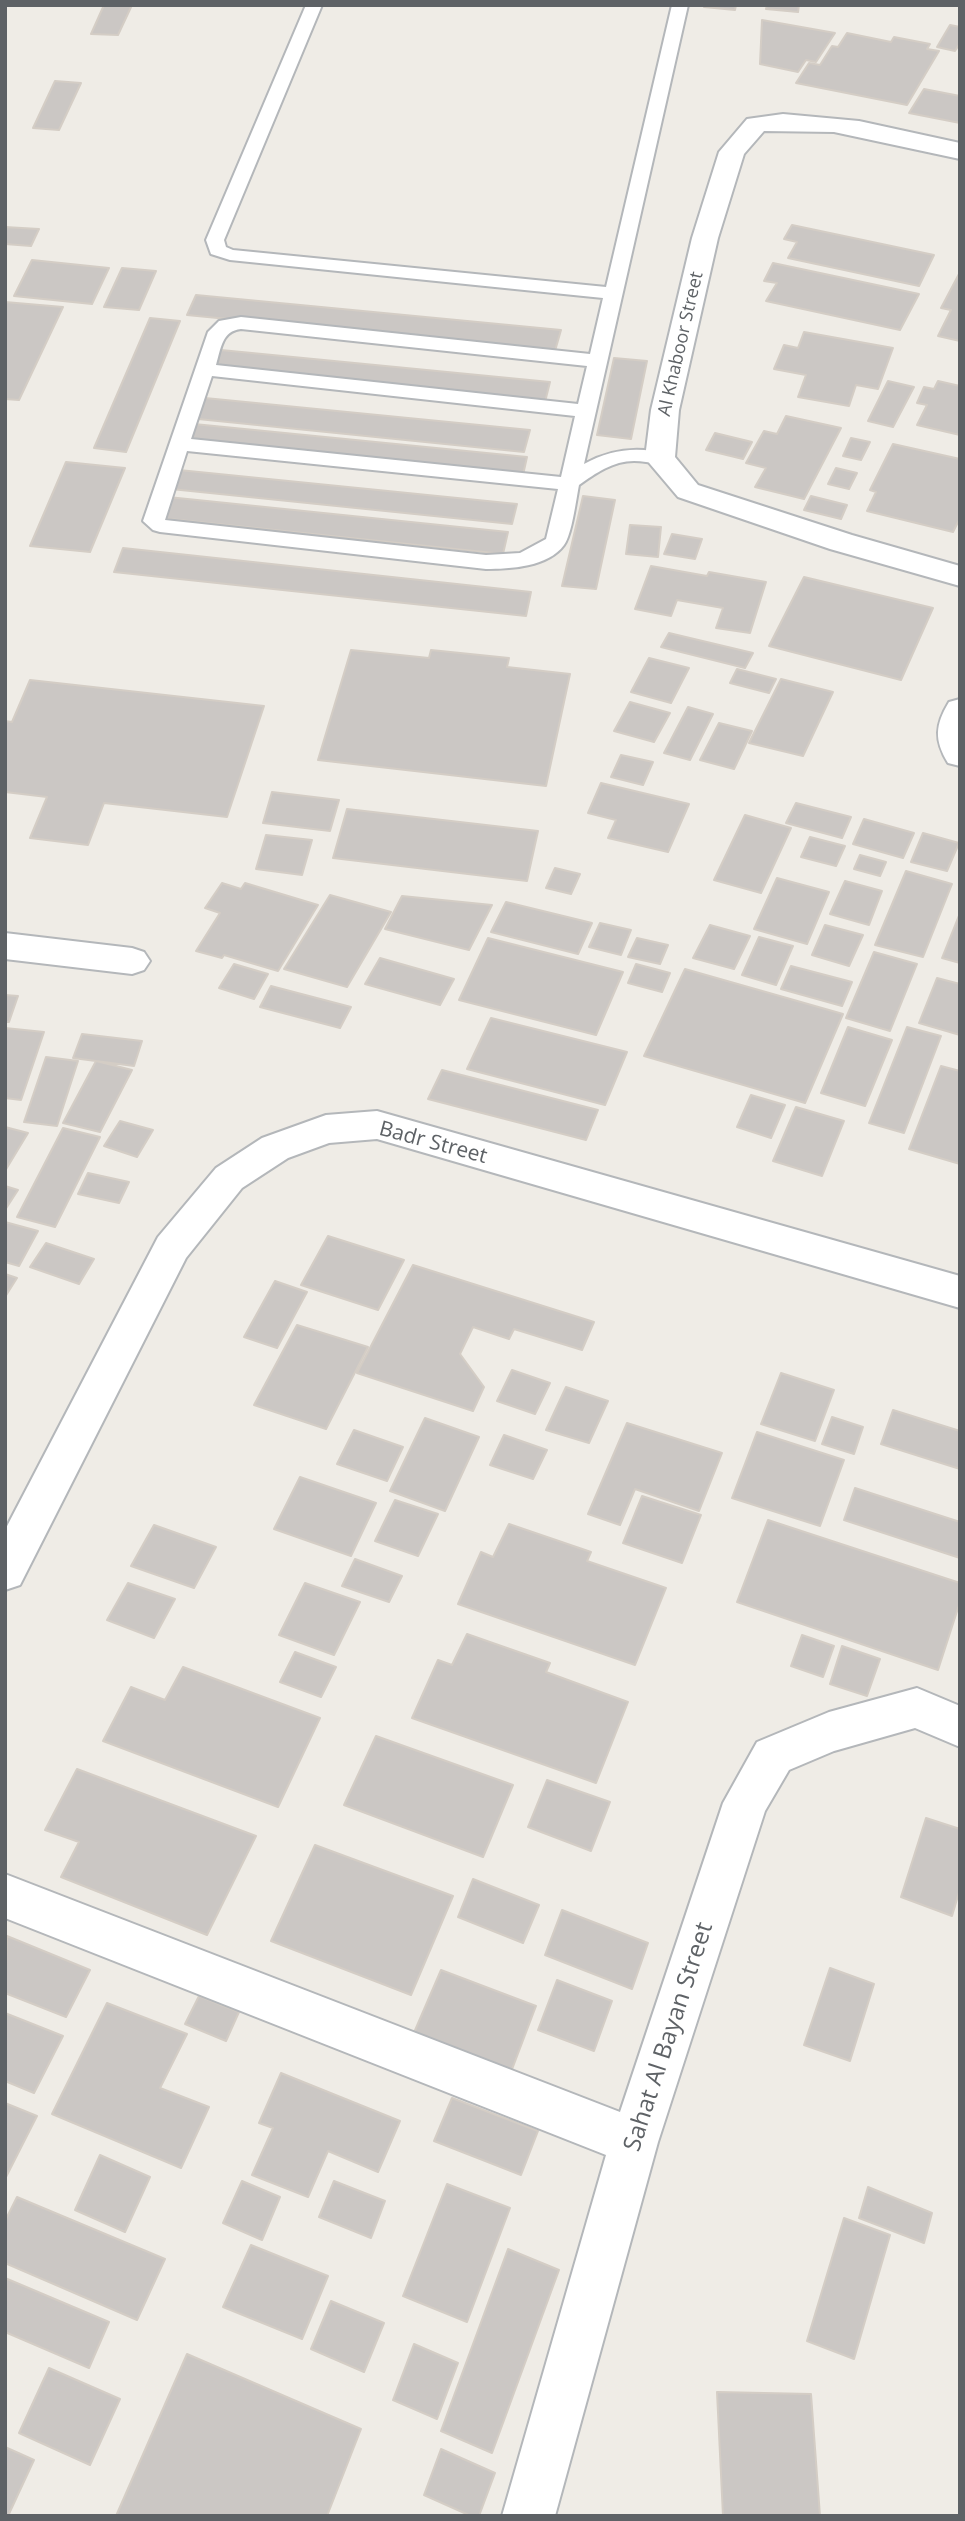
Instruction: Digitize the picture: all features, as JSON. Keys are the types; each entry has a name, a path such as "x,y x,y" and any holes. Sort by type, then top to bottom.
{"street":[{"name":"Al Khaboor Street","path":"660,458 665,410 705,238 732,152 756,124 789,120 841,123 960,151"},
{"path":"660,458 688,491 841,542 960,576"},
{"path":"960,710 953,722 951,738 960,755"},
{"path":"5,946 132,961"},
{"name":"Badr Street","path":"5,1572 19,1519 173,1248 229,1178 275,1148 326,1129 377,1125 960,1292"},
{"name":"Sahat Al Bayan Street","path":"528,2516 634,2142 745,1803 773,1756 829,1732 917,1708 960,1727"},
{"path":"5,1896 634,2142"}],"lane":[{"path":"314,5 215,240 217,250 230,255 614,293"},
{"path":"597,361 233,323 226,325 218,332 152,517 156,524 502,563 519,561 546,551 556,542 584,411 597,361 614,293 680,5"},
{"path":"204,369 584,411"},
{"path":"178,443 568,484 611,456 639,453 660,458"}],"building":[{"path":"104,5 132,5 118,35 91,34"},
{"path":"736,5 735,10 704,7"},
{"path":"767,5 799,5 798,12 766,9"},
{"path":"762,20 835,33 816,62 806,60 798,72 760,64"},
{"path":"950,25 960,27 960,43 955,51 937,47"},
{"path":"847,33 891,42 894,37 930,44 927,49 939,51 907,105 796,83 809,63 820,65 832,46 838,47"},
{"path":"55,81 81,83 59,130 33,128"},
{"path":"924,89 960,96 960,123 909,113"},
{"path":"792,225 934,255 919,286 788,258 797,242 784,239"},
{"path":"5,227 39,229 31,246 5,244"},
{"path":"32,260 109,268 92,304 14,296"},
{"path":"773,263 919,294 900,330 766,301 777,283 764,281"},
{"path":"122,268 156,271 139,310 104,307"},
{"path":"960,272 960,341 938,336 951,310 941,308"},
{"path":"196,295 561,330 555,351 187,315"},
{"path":"5,302 63,307 19,400 5,399"},
{"path":"150,318 180,321 126,452 94,448"},
{"path":"804,332 893,348 878,389 856,385 849,406 798,397 806,375 774,369 784,345 798,348"},
{"path":"221,350 550,382 545,402 213,370"},
{"path":"614,358 647,361 631,439 597,435"},
{"path":"888,381 914,387 893,427 868,421"},
{"path":"938,381 960,386 960,435 917,425 927,405 917,403 924,387 934,389"},
{"path":"205,398 530,430 524,452 198,419"},
{"path":"786,416 841,428 804,499 755,487 766,468 746,463 764,431 777,434"},
{"path":"194,424 527,457 523,475 187,441"},
{"path":"715,433 752,442 743,459 706,450"},
{"path":"851,438 870,442 861,460 843,456"},
{"path":"893,444 960,459 960,518 953,532 867,511 876,492 870,490"},
{"path":"66,462 125,468 90,552 30,546"},
{"path":"836,468 857,473 849,489 828,484"},
{"path":"179,470 517,504 512,524 171,489"},
{"path":"583,496 615,500 596,589 562,586"},
{"path":"811,496 847,505 841,519 804,510"},
{"path":"168,497 508,532 503,554 160,518"},
{"path":"630,525 661,527 658,557 626,554"},
{"path":"672,534 702,539 695,559 664,554"},
{"path":"123,548 531,592 526,616 114,572"},
{"path":"651,566 707,576 709,572 766,582 750,633 716,628 723,608 677,600 671,616 635,609"},
{"path":"804,577 933,608 901,680 769,646"},
{"path":"669,633 753,653 745,668 661,647"},
{"path":"351,650 429,658 431,650 509,658 507,667 570,674 546,786 318,760"},
{"path":"649,658 689,668 671,703 631,692"},
{"path":"737,669 776,679 769,693 730,683"},
{"path":"781,679 833,692 803,756 749,743"},
{"path":"30,680 264,706 227,817 104,803 88,845 30,838 47,797 5,792 5,721 12,722"},
{"path":"630,702 670,713 654,742 614,731"},
{"path":"688,707 713,714 690,760 664,753"},
{"path":"719,723 752,731 734,769 700,760"},
{"path":"621,755 653,762 643,785 611,777"},
{"path":"601,783 689,804 668,852 608,838 616,820 588,813"},
{"path":"272,792 339,800 330,831 263,823"},
{"path":"796,803 851,817 842,838 786,823"},
{"path":"347,809 538,831 527,881 333,858"},
{"path":"745,815 791,828 761,893 714,880"},
{"path":"864,819 914,833 903,858 853,844"},
{"path":"923,833 959,843 947,871 911,862"},
{"path":"266,835 312,840 302,875 256,869"},
{"path":"810,837 845,846 836,866 801,857"},
{"path":"860,855 886,862 880,876 854,869"},
{"path":"555,868 580,874 571,894 546,888"},
{"path":"906,871 952,884 923,957 875,945"},
{"path":"777,878 829,892 807,944 754,929"},
{"path":"845,881 882,891 869,925 830,914"},
{"path":"222,883 241,889 245,883 318,905 278,971 224,955 222,958 196,951 220,913 205,908"},
{"path":"330,895 391,912 347,987 284,969"},
{"path":"402,896 492,905 469,950 385,929"},
{"path":"506,902 592,923 578,954 491,932"},
{"path":"960,913 960,963 942,958"},
{"path":"600,923 631,930 621,955 589,947"},
{"path":"710,925 750,936 734,969 693,958"},
{"path":"825,925 863,935 849,966 812,955"},
{"path":"759,937 793,946 776,985 742,975"},
{"path":"488,938 623,972 596,1035 459,1000"},
{"path":"637,938 668,945 660,964 628,957"},
{"path":"874,952 917,964 890,1031 846,1018"},
{"path":"380,958 454,979 440,1005 365,984"},
{"path":"234,964 268,974 254,999 219,988"},
{"path":"636,964 670,973 662,992 628,983"},
{"path":"791,966 852,982 842,1006 781,989"},
{"path":"685,969 843,1014 805,1103 644,1056"},
{"path":"937,978 960,984 960,1035 919,1023"},
{"path":"271,986 351,1007 340,1028 260,1007"},
{"path":"5,995 18,996 9,1022 5,1022"},
{"path":"491,1018 627,1052 605,1105 467,1069"},
{"path":"848,1027 892,1040 865,1106 821,1093"},
{"path":"907,1027 941,1036 904,1133 869,1123"},
{"path":"5,1028 44,1032 21,1100 5,1098"},
{"path":"82,1034 142,1041 134,1066 73,1058"},
{"path":"46,1057 78,1061 57,1126 24,1122"},
{"path":"96,1061 132,1070 100,1132 63,1123"},
{"path":"941,1066 960,1071 960,1164 909,1149"},
{"path":"442,1070 598,1110 586,1140 428,1099"},
{"path":"751,1095 785,1105 771,1138 737,1127"},
{"path":"796,1107 844,1121 822,1176 773,1161"},
{"path":"120,1121 153,1130 137,1157 104,1146"},
{"path":"5,1127 28,1133 5,1171"},
{"path":"63,1128 100,1137 55,1227 17,1217"},
{"path":"88,1173 129,1182 119,1203 78,1194"},
{"path":"5,1186 18,1190 5,1210"},
{"path":"5,1222 38,1231 19,1266 5,1262"},
{"path":"328,1236 404,1260 378,1310 301,1285"},
{"path":"46,1243 94,1259 79,1284 30,1267"},
{"path":"413,1265 594,1322 582,1350 514,1329 509,1339 473,1327 460,1354 484,1387 473,1411 357,1373"},
{"path":"5,1274 17,1278 5,1297"},
{"path":"275,1281 307,1292 277,1348 244,1337"},
{"path":"297,1325 368,1347 326,1429 254,1405"},
{"path":"512,1370 550,1383 535,1414 497,1401"},
{"path":"781,1373 834,1390 815,1441 761,1424"},
{"path":"566,1387 608,1401 589,1443 546,1430"},
{"path":"893,1410 960,1431 960,1469 881,1444"},
{"path":"832,1417 863,1427 854,1454 822,1444"},
{"path":"425,1418 479,1437 445,1511 390,1491"},
{"path":"627,1423 722,1453 699,1511 635,1489 620,1525 588,1514"},
{"path":"354,1430 403,1447 387,1481 337,1464"},
{"path":"757,1432 844,1460 820,1526 732,1498"},
{"path":"504,1435 547,1450 533,1479 490,1465"},
{"path":"300,1477 376,1503 351,1556 274,1529"},
{"path":"855,1488 960,1522 960,1558 844,1520"},
{"path":"642,1496 701,1515 682,1563 623,1543"},
{"path":"395,1500 438,1514 418,1556 375,1541"},
{"path":"768,1520 960,1583 960,1602 938,1670 737,1602"},
{"path":"509,1524 591,1552 587,1561 666,1588 635,1665 458,1604 481,1552 493,1557"},
{"path":"154,1525 216,1547 194,1588 131,1566"},
{"path":"355,1559 402,1576 389,1602 342,1586"},
{"path":"128,1583 175,1599 154,1638 107,1620"},
{"path":"305,1583 360,1602 334,1655 279,1635"},
{"path":"467,1634 550,1663 546,1672 628,1702 596,1783 412,1718 438,1660 452,1665"},
{"path":"802,1635 834,1646 823,1677 791,1666"},
{"path":"842,1646 880,1659 867,1696 830,1684"},
{"path":"295,1652 336,1667 321,1697 280,1682"},
{"path":"183,1667 320,1718 278,1807 103,1741 131,1687 165,1700"},
{"path":"376,1736 513,1785 483,1857 344,1805"},
{"path":"77,1769 256,1836 207,1935 61,1877 79,1842 45,1830"},
{"path":"547,1780 610,1802 591,1851 528,1827"},
{"path":"926,1818 960,1829 960,1889 952,1916 901,1897"},
{"path":"315,1845 453,1896 411,1995 271,1941"},
{"path":"473,1879 539,1905 523,1943 458,1917"},
{"path":"562,1910 648,1943 632,1989 545,1955"},
{"path":"7,1936 90,1970 66,2017 5,1993"},
{"path":"830,1968 874,1984 850,2061 804,2045"},
{"path":"441,1970 536,2006 511,2072 413,2035"},
{"path":"557,1980 612,2001 594,2051 538,2030"},
{"path":"199,1996 239,2012 226,2041 185,2024"},
{"path":"107,2003 187,2034 160,2088 209,2107 181,2168 52,2114"},
{"path":"5,2013 63,2036 34,2093 5,2081"},
{"path":"281,2073 400,2121 378,2172 328,2151 308,2197 252,2175 273,2128 259,2123"},
{"path":"452,2098 538,2131 521,2175 434,2141"},
{"path":"5,2103 37,2116 5,2179"},
{"path":"100,2155 150,2177 125,2232 75,2210"},
{"path":"242,2181 280,2197 262,2240 223,2223"},
{"path":"334,2181 385,2201 371,2238 319,2217"},
{"path":"447,2184 510,2208 467,2322 403,2296"},
{"path":"868,2187 932,2213 924,2243 859,2218"},
{"path":"17,2197 165,2259 137,2320 5,2263 5,2221"},
{"path":"844,2218 890,2235 854,2359 807,2341"},
{"path":"251,2245 328,2276 302,2339 223,2307"},
{"path":"508,2249 559,2270 492,2453 441,2431"},
{"path":"5,2278 109,2322 89,2368 5,2332"},
{"path":"331,2301 384,2323 364,2372 311,2349"},
{"path":"414,2344 458,2363 437,2419 393,2400"},
{"path":"187,2354 361,2429 327,2516 116,2516"},
{"path":"49,2368 120,2399 90,2465 19,2433"},
{"path":"717,2392 811,2394 820,2516 723,2516"},
{"path":"5,2447 34,2460 8,2516 5,2516"},
{"path":"441,2449 495,2473 479,2516 471,2516 424,2495"}]}
